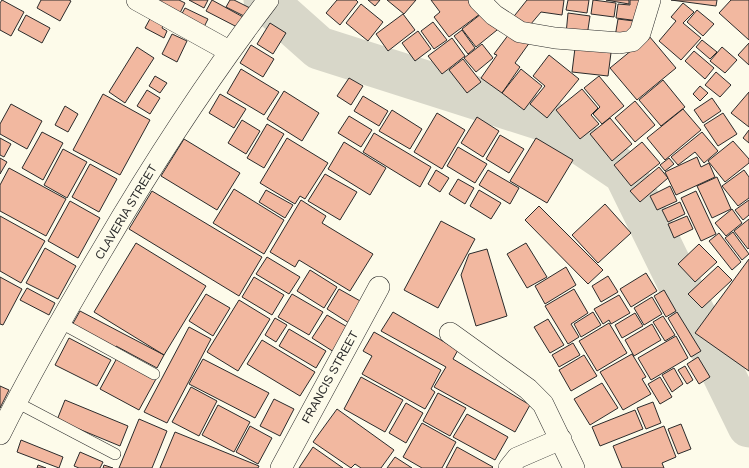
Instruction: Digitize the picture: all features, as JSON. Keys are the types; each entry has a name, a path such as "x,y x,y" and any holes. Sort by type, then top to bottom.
{"street":[{"path":"137,0 229,51"},
{"name":"CLAVERIA STREET","path":"0,434 59,322 141,184 229,51 268,0"},
{"path":"479,0 494,15 520,32 555,38 620,43 632,41 640,33 650,0"},
{"name":"FRANCIS STREET","path":"281,468 379,287"},
{"path":"450,333 528,389 543,404 574,468"},
{"path":"509,468 517,458 561,439"}],"lane":[{"path":"59,322 154,374"},
{"path":"16,402 115,454"}],"building":[{"path":"2,0 24,12 11,36 0,30 0,3"},
{"path":"41,0 71,1 60,21 37,8"},
{"path":"140,0 179,0 185,3 180,13"},
{"path":"189,0 208,0 204,8"},
{"path":"212,0 243,17 237,27 206,11"},
{"path":"230,0 234,0 252,9 248,18 226,7"},
{"path":"337,0 356,0 358,2 340,25 326,13"},
{"path":"368,0 380,0 375,6"},
{"path":"387,0 416,0 404,14"},
{"path":"431,0 475,0 484,11 449,37 434,17 440,12"},
{"path":"527,0 564,0 562,15 541,12 525,31 511,20"},
{"path":"568,0 589,0 587,13 566,10"},
{"path":"593,0 616,3 614,17 591,14"},
{"path":"606,0 629,0 629,4"},
{"path":"630,0 641,0 639,21 616,18 618,4 630,5"},
{"path":"671,0 717,0 716,6"},
{"path":"731,0 749,0 749,40 719,13"},
{"path":"683,3 694,12 683,23 701,38 681,60 659,41 676,21 671,17"},
{"path":"361,4 383,22 368,41 346,23"},
{"path":"185,8 208,19 201,33 178,21"},
{"path":"486,10 502,26 476,47 462,29"},
{"path":"697,10 714,24 703,36 687,22"},
{"path":"568,13 590,16 587,36 566,34"},
{"path":"403,14 415,30 388,51 376,34"},
{"path":"26,15 50,28 42,43 18,30"},
{"path":"152,15 165,21 162,28 167,31 164,38 145,28"},
{"path":"618,19 634,21 631,39 615,37"},
{"path":"433,22 447,40 434,49 421,31"},
{"path":"270,23 286,33 273,54 257,44"},
{"path":"462,30 475,48 468,54 454,36"},
{"path":"512,30 530,42 515,63 520,67 502,93 481,78 497,55 494,54"},
{"path":"418,31 431,49 415,61 402,43"},
{"path":"172,34 187,41 177,62 162,54"},
{"path":"649,36 676,68 637,100 610,68"},
{"path":"452,38 465,56 442,74 428,56"},
{"path":"576,40 612,45 608,76 572,72"},
{"path":"702,40 717,52 710,59 696,47"},
{"path":"749,43 749,65 738,55"},
{"path":"482,44 493,58 476,72 464,58"},
{"path":"251,45 274,59 263,77 240,63"},
{"path":"137,47 154,58 125,103 109,92"},
{"path":"722,47 737,60 725,73 710,61"},
{"path":"694,51 714,68 705,79 685,61"},
{"path":"549,55 579,79 547,118 530,104 545,86 533,76"},
{"path":"463,59 481,82 467,93 449,70"},
{"path":"241,69 279,92 264,115 227,93"},
{"path":"521,69 542,86 524,110 502,93"},
{"path":"716,72 731,85 720,97 705,85"},
{"path":"155,76 167,83 160,93 149,86"},
{"path":"599,76 624,106 602,124 593,114 600,107 584,88"},
{"path":"349,78 363,86 351,105 337,96"},
{"path":"663,80 685,107 661,126 639,100"},
{"path":"700,86 708,93 700,101 693,94"},
{"path":"582,89 598,108 591,115 599,124 580,139 556,110"},
{"path":"147,90 160,98 150,114 137,106"},
{"path":"284,91 319,113 302,141 267,119"},
{"path":"749,92 749,127 731,113"},
{"path":"103,94 150,120 120,175 73,150"},
{"path":"220,94 246,109 234,128 209,113"},
{"path":"363,96 388,111 379,126 354,111"},
{"path":"712,98 721,111 703,123 694,110"},
{"path":"635,101 655,125 635,142 615,118"},
{"path":"11,104 42,121 27,149 0,134 0,124"},
{"path":"65,106 78,114 68,132 55,125"},
{"path":"683,109 701,130 665,160 647,138"},
{"path":"392,110 422,129 410,149 379,131"},
{"path":"437,113 465,130 442,169 414,152"},
{"path":"723,113 737,134 718,146 704,125"},
{"path":"349,116 372,130 361,147 338,133"},
{"path":"477,117 499,131 483,157 461,143"},
{"path":"610,118 632,144 612,161 590,134"},
{"path":"242,120 260,131 246,154 228,143"},
{"path":"267,124 284,134 264,168 247,158"},
{"path":"749,130 749,143 743,138"},
{"path":"42,132 63,143 43,180 22,168"},
{"path":"702,132 718,151 704,163 695,152 678,165 671,157"},
{"path":"374,133 431,167 420,187 363,152"},
{"path":"500,135 524,149 509,173 486,159"},
{"path":"0,138 11,144 4,157 0,155"},
{"path":"287,138 328,163 305,199 300,196 295,204 260,183"},
{"path":"536,138 573,160 547,203 510,181"},
{"path":"184,139 240,173 217,210 161,176"},
{"path":"733,141 749,159 749,163 725,182 708,161"},
{"path":"344,142 386,168 370,195 328,169"},
{"path":"642,142 660,163 631,186 614,165"},
{"path":"458,147 487,164 475,183 447,166"},
{"path":"63,149 87,162 67,198 44,185"},
{"path":"697,157 701,167 709,163 715,177 676,195 665,172"},
{"path":"0,158 7,162 0,174"},
{"path":"669,158 674,164 665,171 660,165"},
{"path":"90,164 117,179 99,212 72,197"},
{"path":"659,167 668,178 640,202 630,191"},
{"path":"9,168 66,199 46,236 0,211 0,185"},
{"path":"436,170 449,178 440,192 428,184"},
{"path":"488,170 519,188 510,204 479,185"},
{"path":"744,170 749,177 749,198 738,206 722,186"},
{"path":"325,174 357,192 340,220 308,201"},
{"path":"717,177 731,209 712,218 697,186"},
{"path":"458,179 474,188 465,204 449,194"},
{"path":"670,186 677,201 657,210 650,196"},
{"path":"234,189 284,220 264,254 213,223"},
{"path":"266,190 293,205 285,218 259,202"},
{"path":"479,190 501,203 491,219 470,206"},
{"path":"152,191 262,257 239,296 129,229"},
{"path":"696,191 716,234 701,241 681,198"},
{"path":"301,200 326,216 322,223 373,254 350,291 299,260 295,267 270,252"},
{"path":"749,200 749,215 743,220 735,210"},
{"path":"70,201 100,218 78,258 48,241"},
{"path":"680,202 685,214 668,222 662,210"},
{"path":"605,204 631,233 598,263 572,235"},
{"path":"539,206 603,270 588,284 525,220"},
{"path":"732,209 742,223 726,236 715,223"},
{"path":"0,216 45,241 21,283 0,271"},
{"path":"687,216 693,229 674,238 668,224"},
{"path":"749,219 749,248 748,249 734,231"},
{"path":"441,221 475,239 438,308 404,290"},
{"path":"733,232 749,254 742,260 725,238"},
{"path":"719,233 741,262 732,270 709,241"},
{"path":"136,243 206,286 164,355 94,312"},
{"path":"526,243 547,277 527,288 507,254"},
{"path":"699,244 717,262 695,282 678,264"},
{"path":"45,248 76,266 58,299 26,283"},
{"path":"487,249 507,316 476,326 461,275 469,254"},
{"path":"267,257 300,277 289,294 256,274"},
{"path":"749,259 749,371 695,333"},
{"path":"718,266 732,280 702,308 688,294"},
{"path":"566,267 576,285 545,304 535,286"},
{"path":"310,270 337,287 324,308 297,291"},
{"path":"646,273 657,291 631,307 620,289"},
{"path":"608,276 618,292 601,302 592,286"},
{"path":"0,277 22,289 3,325 0,324"},
{"path":"254,277 284,295 272,315 242,297"},
{"path":"27,288 55,303 49,315 20,300"},
{"path":"339,289 362,302 349,323 327,309"},
{"path":"574,289 588,313 571,324 579,337 568,344 545,306"},
{"path":"664,290 676,311 666,317 654,296"},
{"path":"206,294 230,308 213,336 189,321"},
{"path":"292,294 323,312 309,335 278,317"},
{"path":"619,295 630,313 611,324 609,320 603,324 594,309"},
{"path":"652,297 662,314 644,325 634,308"},
{"path":"239,300 270,319 238,371 207,352"},
{"path":"80,311 164,355 157,368 116,346 114,350 71,327"},
{"path":"393,312 458,350 453,359 530,405 515,432 434,387 446,367 381,331"},
{"path":"593,312 601,325 581,337 574,324"},
{"path":"677,312 701,351 691,357 668,318"},
{"path":"635,313 643,326 622,338 615,325"},
{"path":"327,315 349,328 334,352 312,338"},
{"path":"663,316 675,335 665,341 653,322"},
{"path":"275,318 287,325 276,342 265,335"},
{"path":"548,319 564,345 550,353 534,327"},
{"path":"609,323 627,353 597,371 579,341"},
{"path":"652,324 661,340 634,356 625,340"},
{"path":"189,327 211,339 167,423 144,412"},
{"path":"289,329 326,351 316,368 279,346"},
{"path":"374,332 441,370 431,389 435,392 425,409 362,374 372,356 363,351"},
{"path":"676,336 688,358 651,380 638,358"},
{"path":"69,338 111,360 97,386 55,365"},
{"path":"262,340 315,372 300,396 247,364"},
{"path":"573,343 580,355 559,367 552,355"},
{"path":"632,354 646,377 642,379 651,394 623,410 600,372"},
{"path":"584,355 597,376 571,391 559,370"},
{"path":"698,357 710,377 699,384 687,364"},
{"path":"117,358 156,379 139,410 100,389"},
{"path":"203,359 269,393 255,418 189,384"},
{"path":"685,366 693,380 687,384 678,370"},
{"path":"674,368 683,384 672,392 662,375"},
{"path":"361,377 403,400 385,432 344,409"},
{"path":"660,377 672,397 660,404 648,384"},
{"path":"602,383 618,408 590,425 574,399"},
{"path":"0,386 9,390 0,408"},
{"path":"191,387 217,401 199,436 172,422"},
{"path":"438,393 466,408 450,436 423,421"},
{"path":"274,399 294,409 280,436 260,426"},
{"path":"65,400 128,426 120,446 57,420"},
{"path":"653,402 661,423 646,429 637,408"},
{"path":"406,403 423,413 406,443 389,433"},
{"path":"218,405 250,422 234,452 202,435"},
{"path":"337,409 394,450 381,468 361,468 355,464 351,468 313,442"},
{"path":"635,410 643,429 600,446 592,427"},
{"path":"467,414 508,437 495,460 453,437"},
{"path":"139,419 167,431 152,468 119,468"},
{"path":"422,423 456,442 442,468 422,468 403,457"},
{"path":"681,424 691,449 678,454 668,429"},
{"path":"250,426 272,438 258,464 236,452"},
{"path":"664,426 676,457 662,463 664,468 622,468 613,446"},
{"path":"175,432 259,466 258,468 160,468"},
{"path":"21,440 63,457 59,468 17,452"},
{"path":"313,447 343,468 299,468"},
{"path":"457,447 493,467 446,468"},
{"path":"80,452 103,462 100,468 79,468 74,466"},
{"path":"395,457 412,468 387,468"},
{"path":"38,465 46,468 37,468"},
{"path":"104,465 113,468 103,468"}],"waterway":[{"path":"265,0 319,48 548,121 625,173 749,426"}]}
